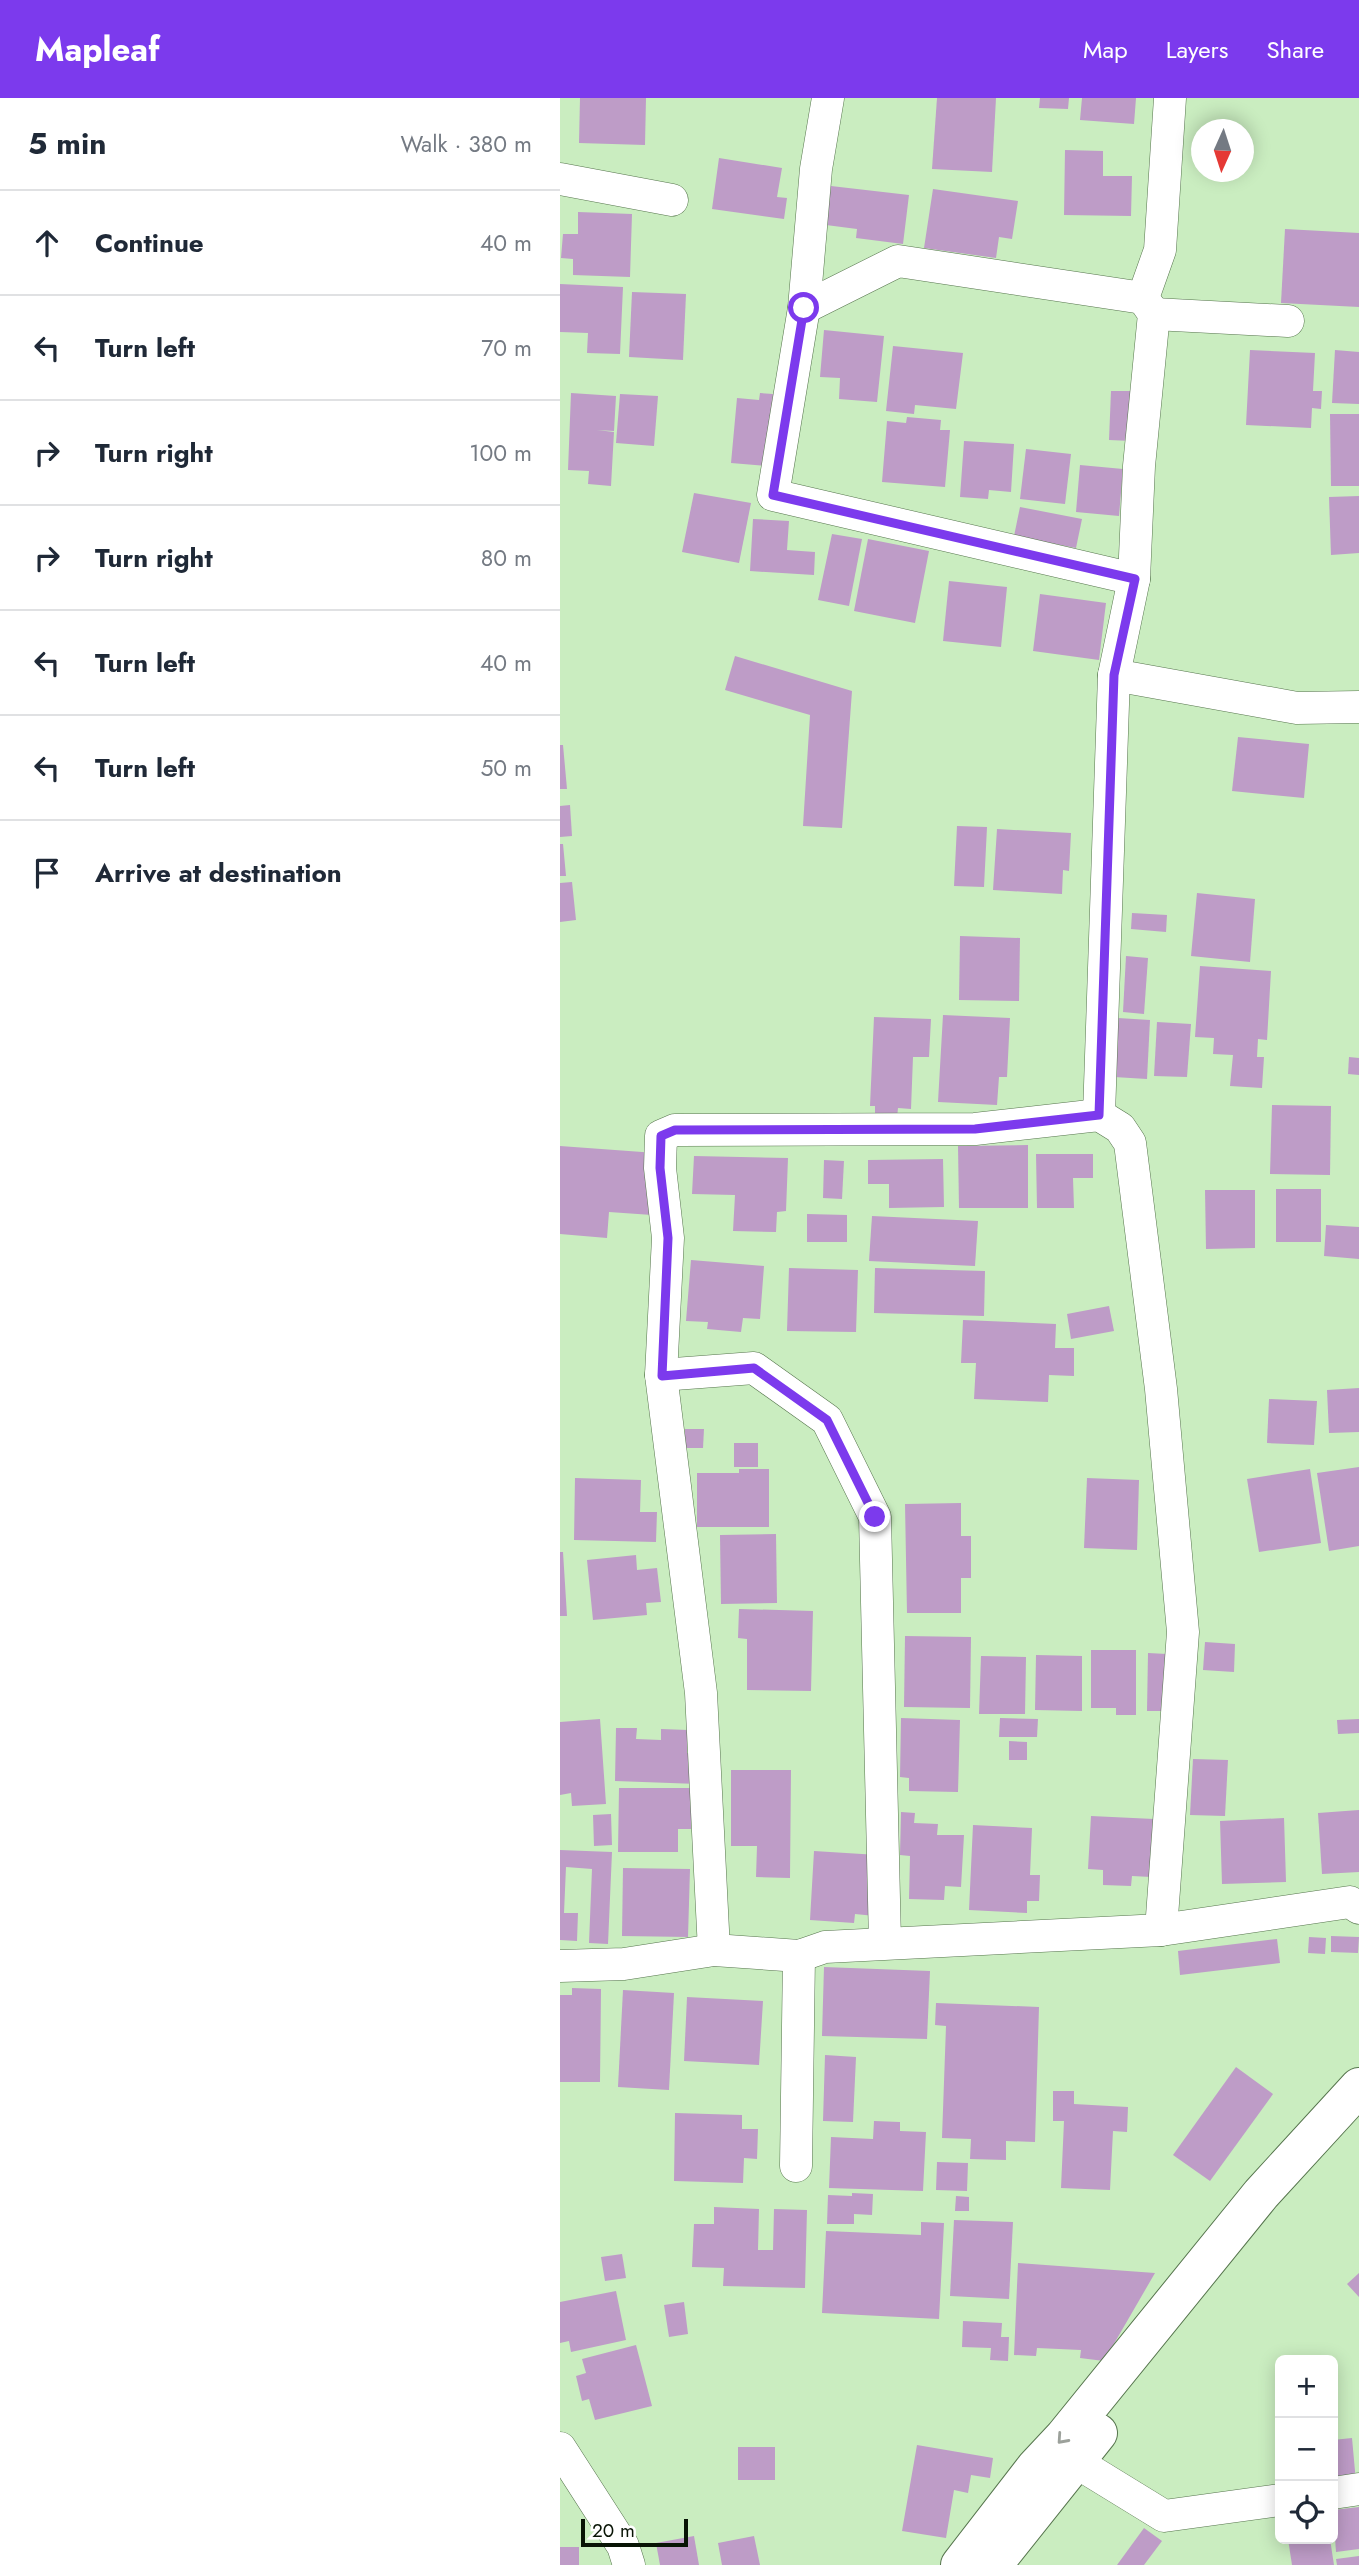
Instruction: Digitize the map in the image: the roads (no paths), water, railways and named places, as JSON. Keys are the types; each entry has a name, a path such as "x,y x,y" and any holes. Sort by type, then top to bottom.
{"main road":[{"path":"960,2565 1035,2468 1072,2427 1261,2194 1359,2087"},
{"path":"992,2565 1206,2294 1359,2120"}],"street":[{"path":"828,98 816,169 804,308 773,495 1135,579"},
{"path":"1099,1115 1114,675 1135,579 1149,306 1160,250 1170,98"},
{"path":"560,179 672,200"},
{"path":"804,308 898,261 1149,306 1289,321"},
{"path":"1114,675 1297,708 1359,707"},
{"path":"714,1950 701,1693 662,1376 668,1238 660,1168 661,1136 675,1130 975,1129 1099,1115 1120,1128 1130,1143 1161,1389 1183,1633 1161,1930"},
{"path":"662,1376 754,1368 827,1420 875,1517 885,1942"},
{"path":"560,1966 624,1964 714,1950 799,1956 825,1947 885,1942 1161,1930 1350,1902 1359,1908"},
{"path":"796,2166 799,1956"},
{"path":"560,2448 623,2546 629,2565"},
{"path":"1076,2462 1164,2516 1275,2501"},
{"path":"1338,2492 1359,2489"}]}
